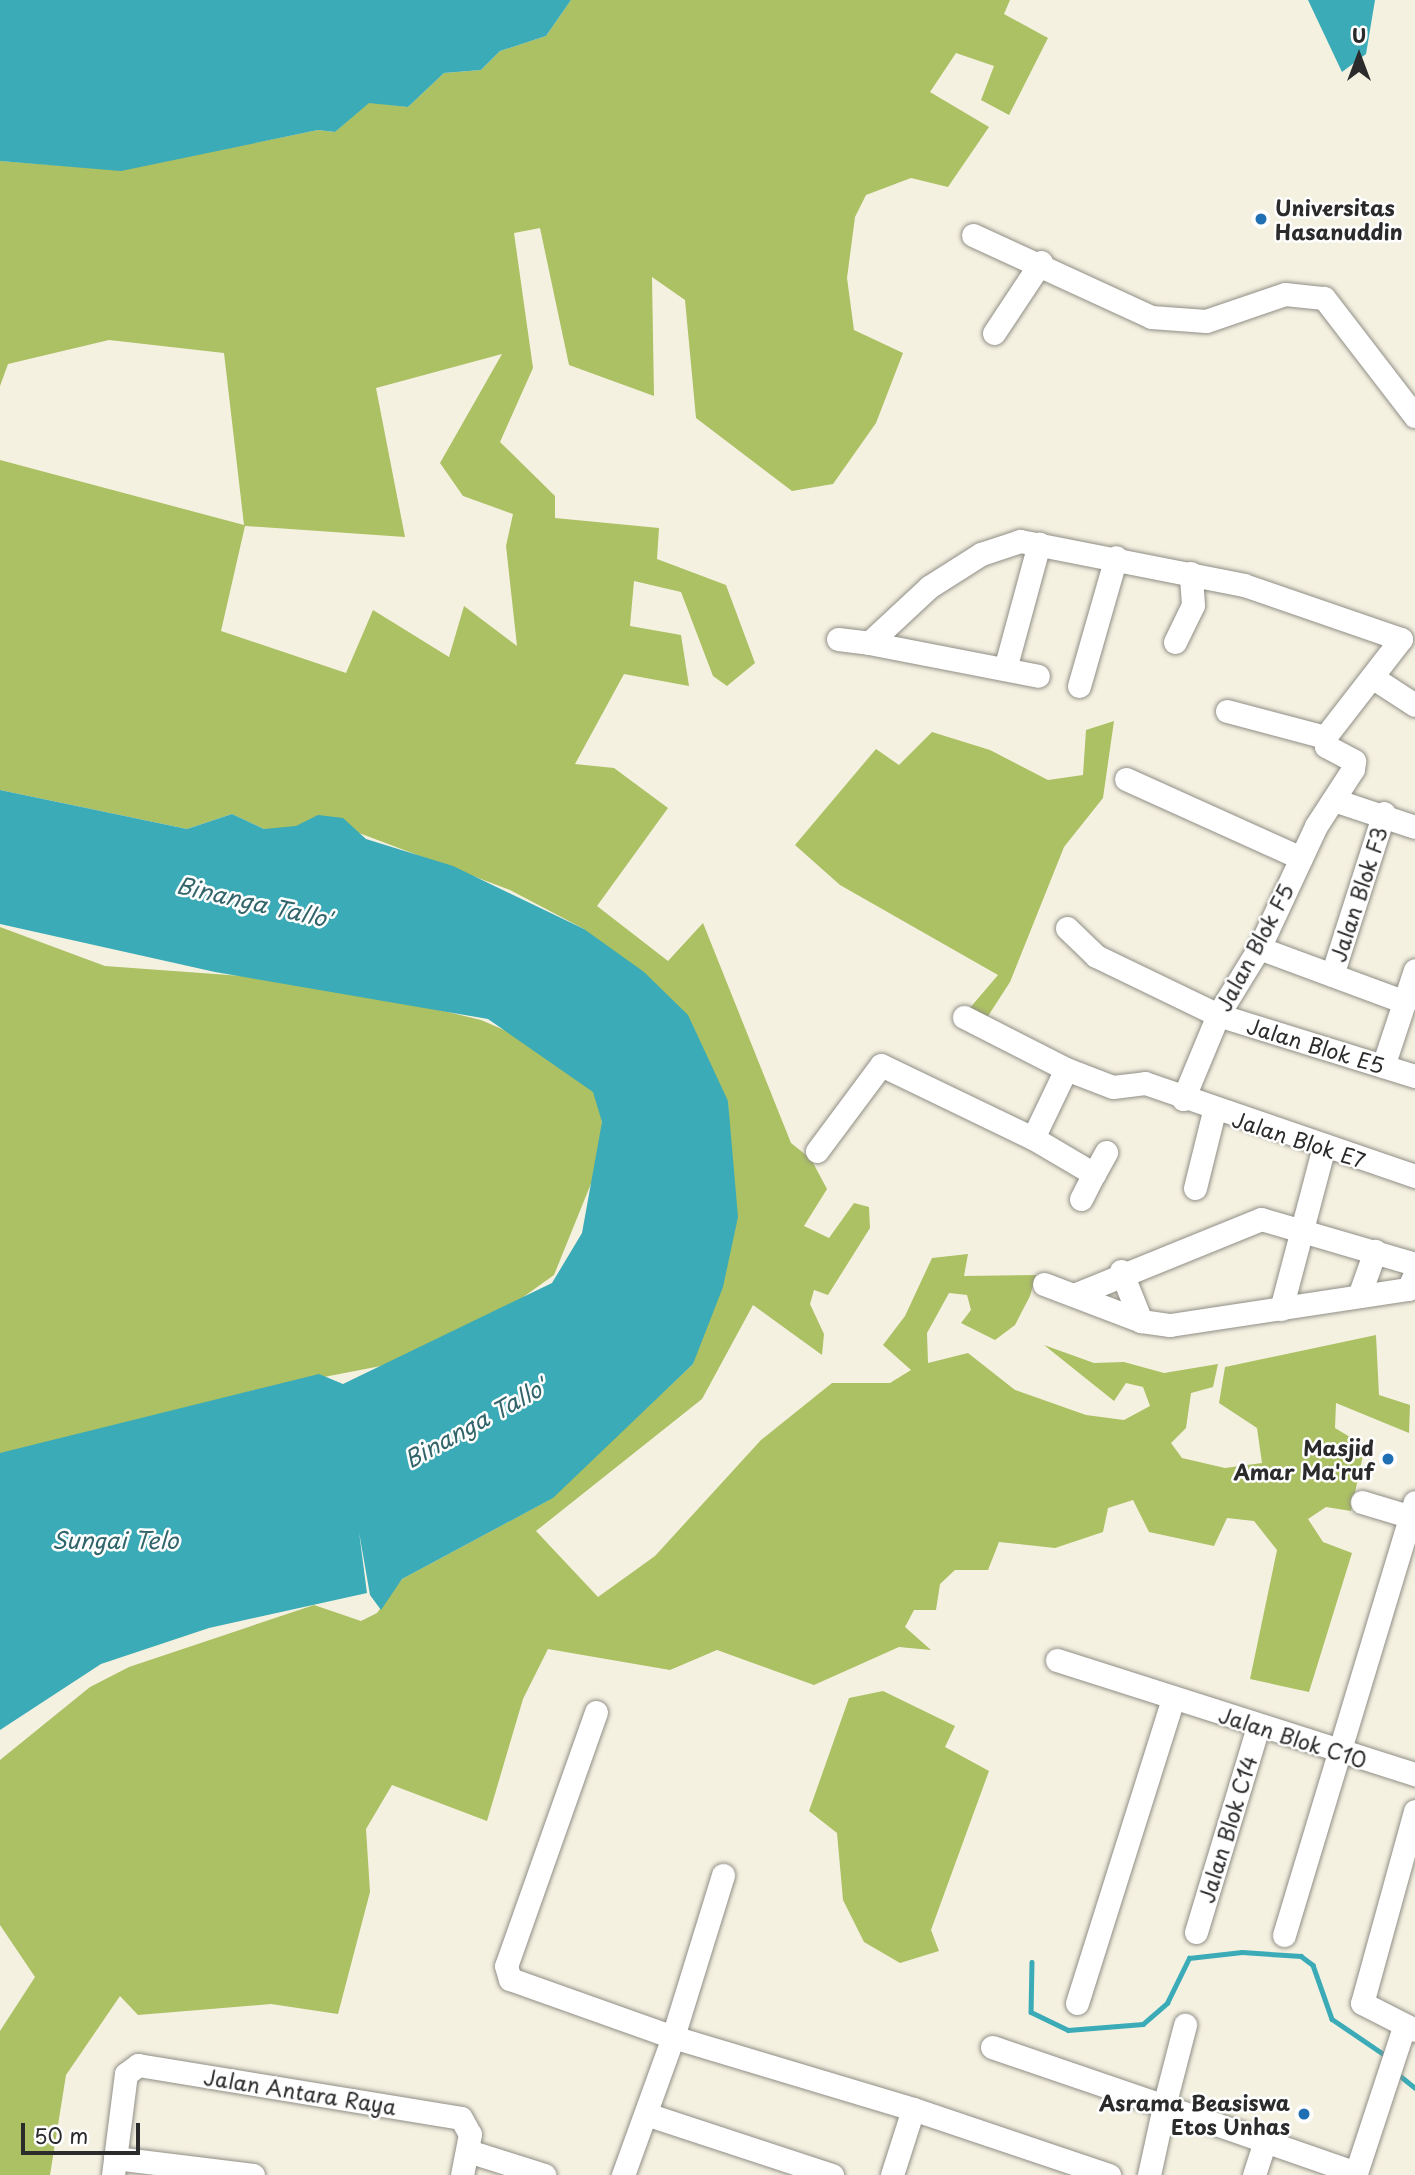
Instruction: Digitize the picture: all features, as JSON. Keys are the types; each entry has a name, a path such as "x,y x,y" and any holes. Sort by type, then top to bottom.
{"street":[{"path":"973,235 1041,262 1152,317 1206,320 1285,294 1324,298 1415,416"},
{"path":"994,333 1041,262"},
{"path":"869,643 929,587 981,554 1004,543 1040,544 1191,573 1408,632 1325,737 1227,711"},
{"path":"1005,669 1040,544"},
{"path":"1079,686 1116,557"},
{"path":"1175,642 1193,605 1191,573"},
{"path":"838,639 1038,676"},
{"path":"1373,677 1415,705"},
{"name":"Jalan Blok F5","path":"1183,1099 1218,1015 1259,948 1301,858 1354,764 1326,746 1325,737"},
{"path":"1126,779 1301,858"},
{"path":"1334,800 1384,813 1415,827"},
{"name":"Jalan Blok F3","path":"1332,975 1384,813"},
{"name":"Jalan Blok E5","path":"1067,928 1096,956 1218,1015 1415,1076"},
{"path":"1259,948 1405,1002"},
{"path":"1382,1066 1415,970"},
{"name":"Jalan Blok E7","path":"964,1017 1066,1069 1113,1087 1145,1083 1214,1111 1415,1176"},
{"path":"817,1151 875,1069 887,1065 1033,1138 1094,1174"},
{"path":"1033,1138 1066,1069"},
{"path":"1195,1188 1214,1111"},
{"path":"1283,1299 1324,1146"},
{"path":"1082,1199 1106,1152"},
{"path":"1074,1295 1121,1271 1257,1219 1303,1229 1415,1264"},
{"path":"1359,1296 1375,1251"},
{"path":"1121,1271 1141,1321"},
{"path":"1044,1284 1141,1321 1170,1325 1233,1315 1283,1299 1359,1296 1408,1289 1415,1274"},
{"path":"1284,1935 1413,1512 1362,1502"},
{"name":"Jalan Blok C10","path":"1057,1660 1172,1701 1415,1774"},
{"path":"1077,2003 1172,1701"},
{"path":"596,1712 507,1960 508,1976 673,2038 913,2109 1109,2175"},
{"name":"Jalan Blok C14","path":"1196,1932 1258,1727"},
{"path":"992,2047 1358,2174 1410,2029 1362,2003 1415,1811"},
{"path":"623,2175 673,2038 723,1875"},
{"path":"1149,2175 1185,2025"},
{"name":"Jalan Antara Raya","path":"114,2166 127,2074 134,2066 465,2122 468,2151"},
{"path":"892,2175 913,2109"},
{"path":"646,2115 832,2175"},
{"path":"1254,2175 1265,2142"},
{"path":"462,2175 468,2151 544,2175"},
{"path":"114,2166 253,2175"}],"green space":[{"path":"571,0 1010,0 1004,14 1048,38 1009,115 981,100 994,66 956,53 930,92 989,127 948,187 911,178 866,195 855,217 847,278 854,330 903,353 876,423 833,484 792,491 696,418 685,300 652,277 654,396 569,365 540,228 514,233 533,368 500,442 555,496 555,518 659,528 657,559 726,585 755,663 727,686 713,676 681,592 634,581 630,626 681,635 689,686 624,674 575,764 614,768 668,808 597,906 668,961 703,923 791,1143 811,1159 827,1189 804,1226 829,1238 854,1203 869,1207 870,1228 828,1295 814,1290 810,1304 824,1334 822,1355 753,1305 702,1399 536,1531 598,1597 655,1556 761,1440 832,1383 890,1383 911,1370 883,1345 905,1316 932,1258 968,1254 964,1276 1036,1275 1030,1296 1015,1325 995,1340 961,1323 971,1310 967,1295 949,1293 927,1333 928,1363 968,1353 1015,1390 1086,1415 1124,1420 1150,1406 1143,1387 1126,1383 1114,1401 1044,1345 1094,1363 1124,1362 1164,1373 1218,1364 1213,1387 1191,1393 1186,1428 1171,1443 1182,1458 1225,1468 1262,1463 1257,1428 1219,1403 1225,1367 1376,1335 1379,1395 1410,1405 1409,1433 1336,1403 1335,1428 1365,1446 1351,1511 1326,1507 1308,1519 1323,1542 1352,1553 1309,1692 1250,1679 1277,1550 1254,1521 1227,1518 1214,1546 1149,1532 1133,1500 1108,1508 1103,1532 1055,1548 999,1542 988,1570 955,1570 940,1584 936,1610 914,1610 905,1627 931,1650 899,1647 814,1685 717,1650 670,1670 548,1649 523,1699 487,1821 392,1785 366,1829 370,1892 338,2014 271,2004 138,2015 120,1996 66,2075 50,2175 0,2175 0,2031 35,1977 0,1925 0,1760 90,1687 129,1667 314,1605 361,1621 377,1613 402,1579 549,1500 693,1364 730,1153 728,1101 584,929 510,890 351,830 264,829 232,814 187,829 0,790 0,460 244,525 224,353 109,340 8,364 0,386 0,161 121,170 318,130 335,132 369,102 408,107 444,73 481,70 500,51 546,36","holes":["502,354 440,463 463,496 513,514 506,546 517,646 464,606 449,657 373,610 346,673 221,631 245,526 405,537 376,388"]},
{"path":"1114,721 1103,798 1064,847 1010,982 979,1030 969,1009 998,975 840,885 795,845 876,749 899,765 932,732 990,750 1048,780 1083,775 1086,730"},
{"path":"0,927 105,966 324,982 481,1020 530,1041 576,1072 601,1099 603,1154 554,1275 483,1326 386,1365 251,1391 0,1477"},
{"path":"883,1691 955,1726 945,1747 989,1771 931,1930 939,1951 900,1963 864,1942 843,1900 837,1833 809,1811 849,1698"}],"water":[{"path":"0,0 571,0 546,36 500,51 481,70 444,73 408,107 369,103 335,132 318,130 121,171 0,161"},
{"path":"1308,0 1375,0 1366,54 1342,72"},
{"path":"0,790 187,829 232,814 264,829 296,826 318,815 343,818 366,839 453,866 584,929 644,972 688,1015 728,1101 738,1217 723,1287 693,1364 553,1498 402,1579 381,1610 370,1595 359,1532 367,1593 209,1628 101,1664 0,1730 0,1453 319,1374 343,1384 552,1283 582,1233 602,1122 593,1092 488,1019 215,972 0,924"}],"waterway":[{"path":"1032,1962 1031,2012 1068,2030 1143,2024 1167,2003 1189,1958 1242,1952 1301,1956 1313,1965 1332,2019 1385,2055"},
{"path":"1398,2074 1415,2088"}],"place":[{"name":"Universitas Hasanuddin","path":"1261,219"},
{"name":"Masjid Amar Ma'ruf","path":"1388,1459"},
{"name":"Asrama Beasiswa Etos Unhas","path":"1304,2114"}],"water label":[{"name":"Binanga Tallo'","path":"254,902"},
{"name":"Binanga Tallo'","path":"475,1423"},
{"name":"Sungai Telo","path":"115,1540"}]}
